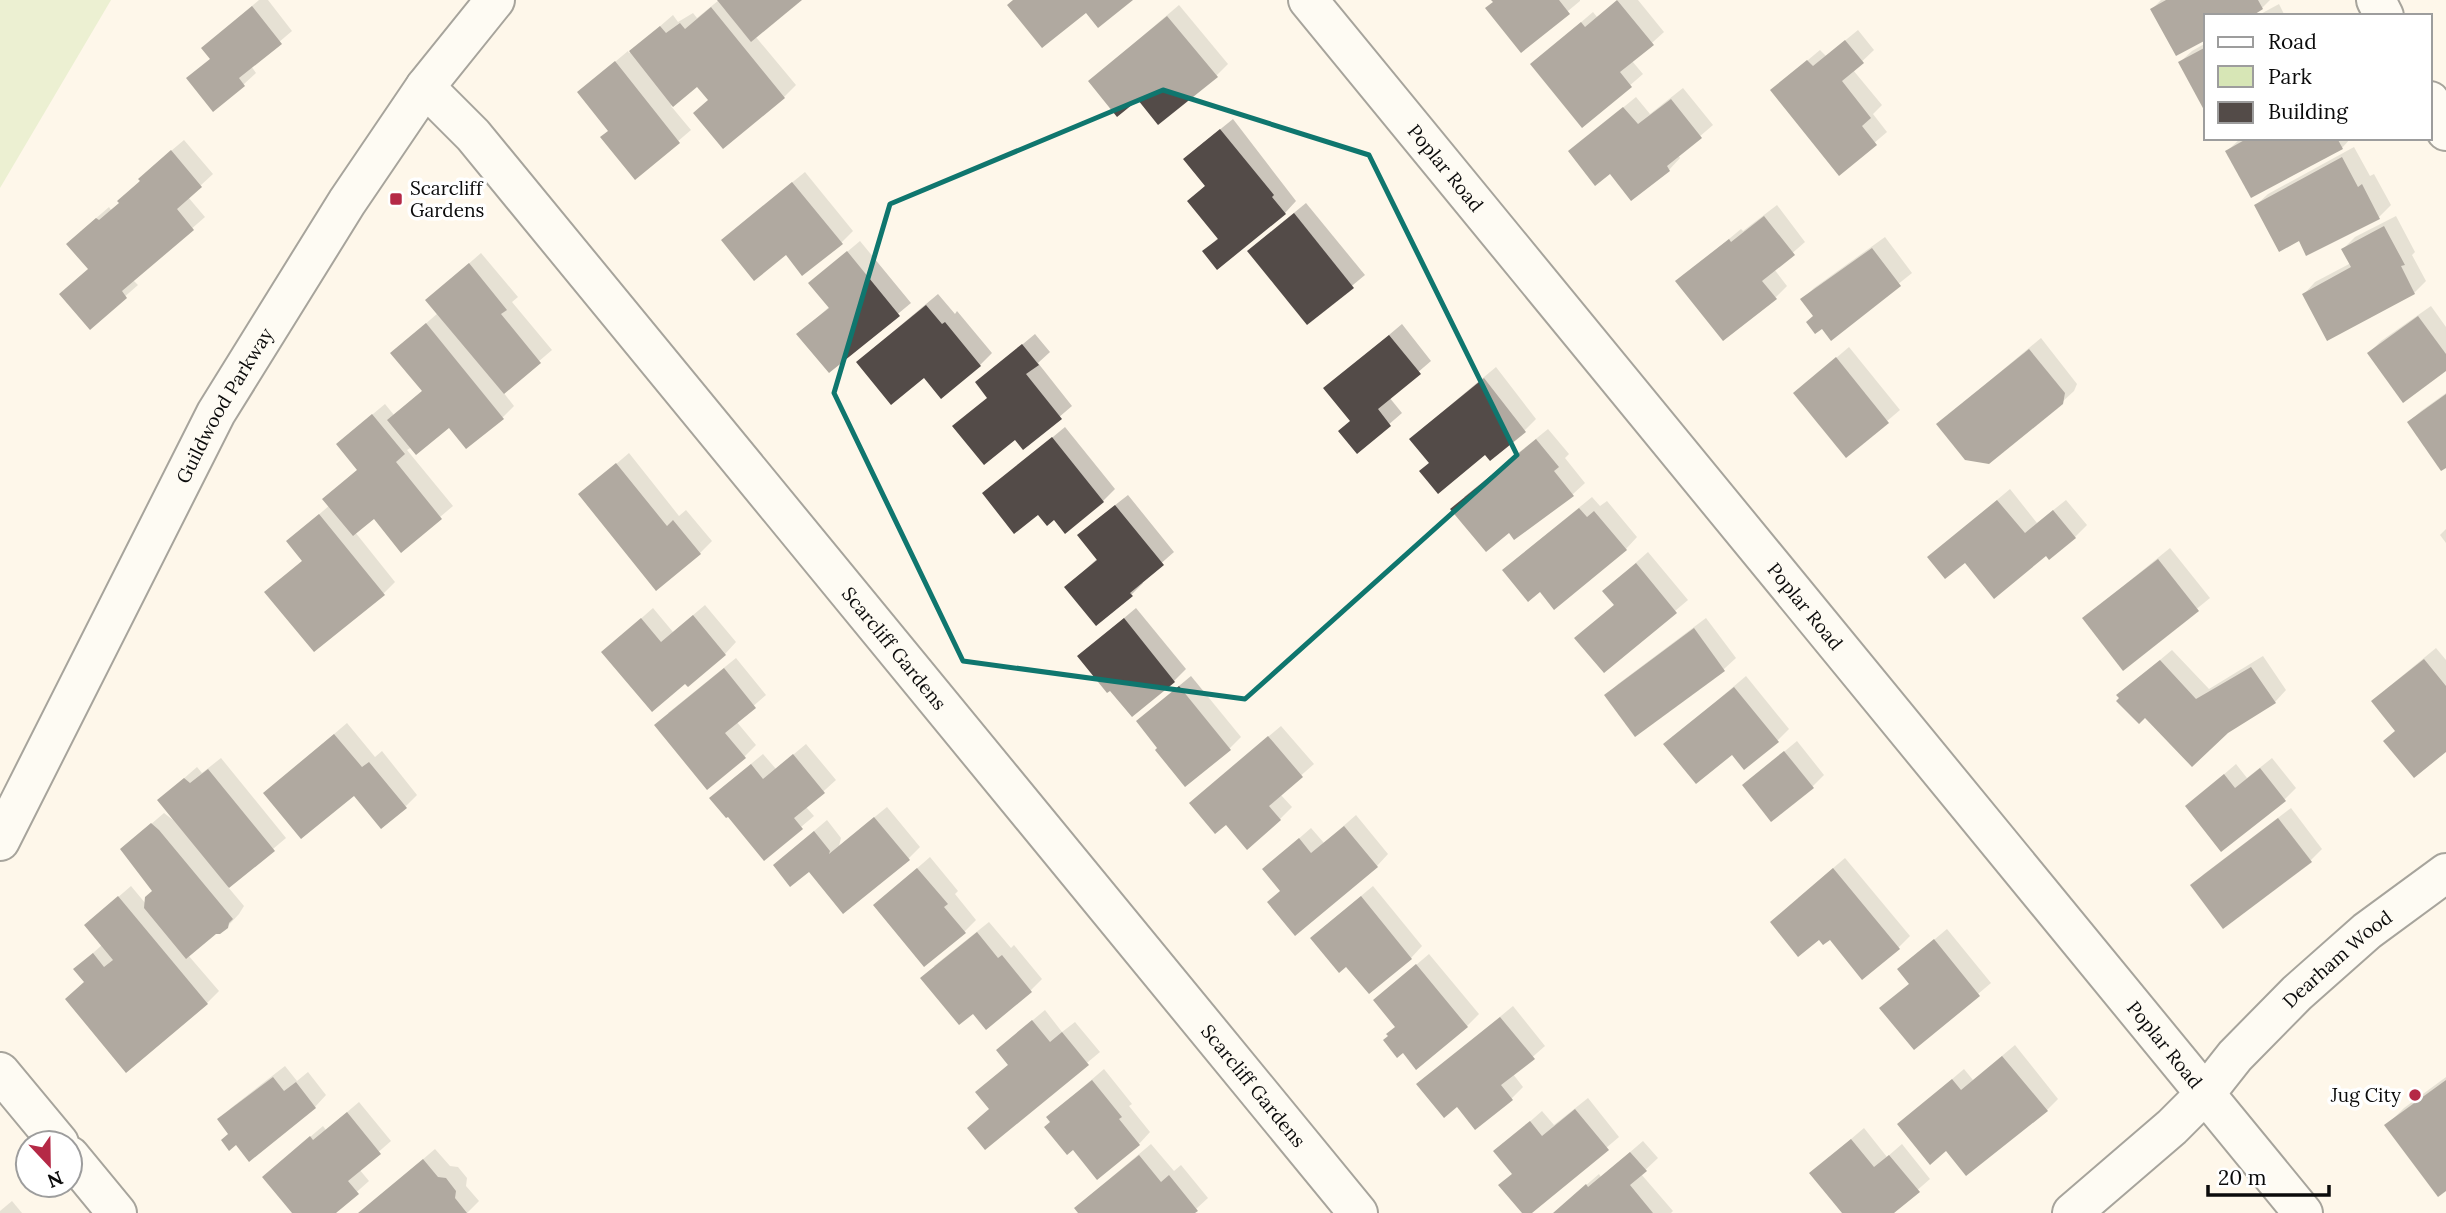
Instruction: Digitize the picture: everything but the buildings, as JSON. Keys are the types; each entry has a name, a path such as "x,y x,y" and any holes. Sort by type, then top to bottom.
{"street":[{"name":"Guildwood Parkway","path":"0,841 216,413 347,202 425,87 495,0"},
{"name":"Poplar Road","path":"1308,0 2302,1213"},
{"name":"Scarcliff Gardens","path":"425,87 491,156 1358,1213"},
{"path":"2432,105 2446,131"},
{"name":"Dearham Wood","path":"2072,1213 2154,1144 2205,1094 2235,1056 2297,993 2367,931 2446,873"},
{"path":"0,1072 47,1129"},
{"path":"84,1173 117,1213"}],"highlighted area":[{"path":"1163,90 1369,155 1517,455 1245,699 963,661 834,393 890,204"}],"green space":[{"path":"0,0 111,0 0,188"}],"place":[{"name":"Scarcliff Gardens","path":"396,199"},
{"name":"Jug City","path":"2415,1095"}]}
